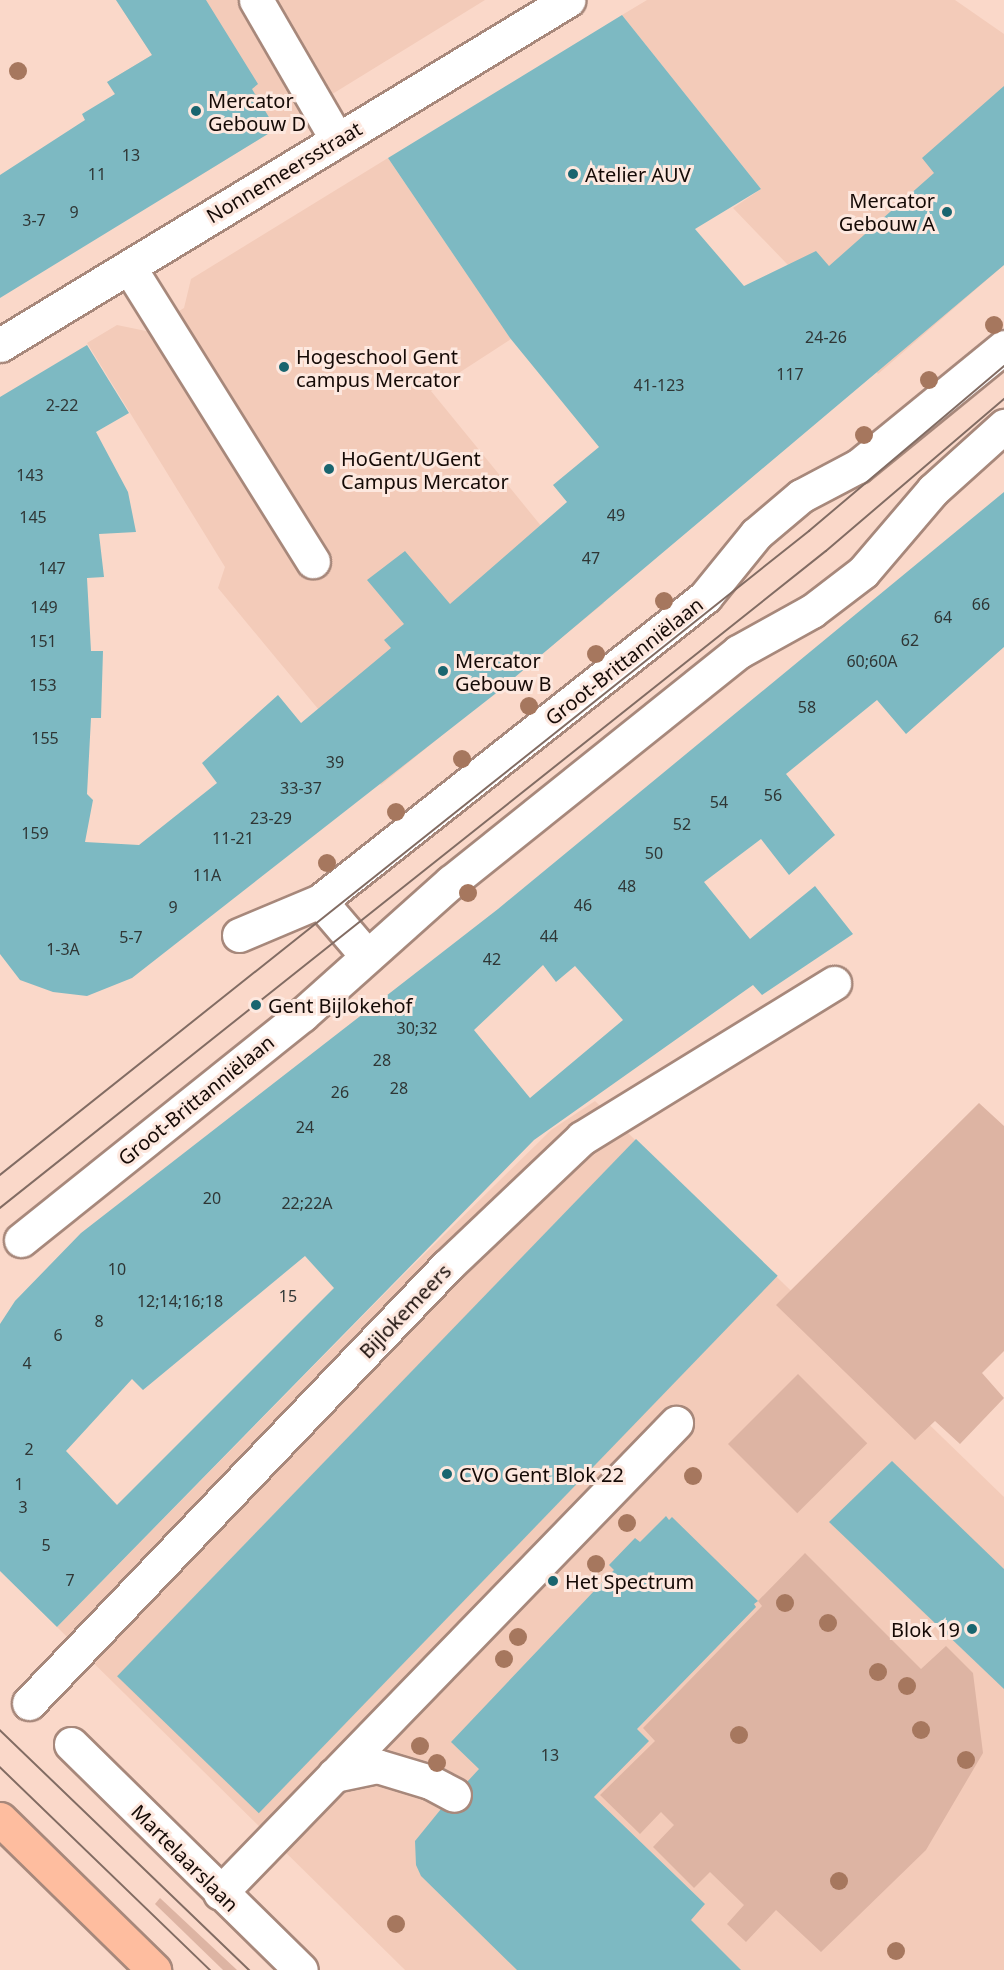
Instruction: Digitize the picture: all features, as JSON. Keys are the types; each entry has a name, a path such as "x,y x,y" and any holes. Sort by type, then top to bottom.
{"main road":[{"path":"0,1819 154,1970"}],"street":[{"path":"256,0 337,140"},
{"name":"Nonnemeersstraat","path":"0,345 568,0"},
{"path":"129,267 313,561"},
{"name":"Groot-Brittanniëlaan","path":"238,936 320,901 705,597 756,534 801,496 858,466 1004,347"},
{"name":"Groot-Brittanniëlaan","path":"21,1240 302,1015 451,882 738,652 812,611 863,572 933,490 1004,426"},
{"path":"320,901 367,956"},
{"name":"Bijlokemeers","path":"29,1703 447,1266 582,1138 834,983"},
{"path":"220,1893 676,1423"},
{"name":"Martelaarslaan","path":"71,1744 220,1893 301,1970"},
{"path":"334,1775 377,1766 430,1782 454,1795"}],"shaded area":[{"path":"116,0 485,0 175,191 107,82 152,55"},
{"path":"647,0 955,0 1004,34 1004,265 878,374 788,265 733,208 761,189 622,15"},
{"name":"HoGent/UGent Campus Mercator","path":"388,158 511,339 431,391 604,603 381,785 218,588 225,567 87,343 117,325 146,331 184,308 191,279"},
{"name":"Het Spectrum","path":"595,1101 1004,1497 1004,1970 405,1970 57,1627 397,1281 551,1130"},
{"path":"979,1103 1004,1126 1004,1351 982,1373 1004,1398 960,1444 935,1421 915,1440 776,1305"},
{"path":"798,1374 867,1443 797,1513 728,1444"},
{"path":"805,1553 921,1669 946,1646 973,1673 983,1753 926,1850 821,1952 776,1910 746,1942 727,1924 744,1905 710,1872 694,1888 653,1847 674,1825 661,1812 640,1834 600,1795 655,1741 643,1728 762,1606 758,1601"},
{"path":"160,1898 237,1970 223,1970 155,1904"}],"building":[{"path":"116,0 206,0 258,84 252,89 276,129 0,298 0,175 85,120 82,114 115,94 107,82 152,55"},
{"path":"622,15 761,189 695,229 744,286 816,251 829,266 934,173 922,158 1004,86 1004,265 495,694 132,978 87,996 53,992 20,980 0,954 0,397 87,345 129,413 96,432 128,492 136,532 99,534 104,577 87,578 91,651 103,651 101,718 91,718 87,794 93,800 85,842 139,845 217,783 202,763 278,695 301,723 391,648 384,640 404,624 367,580 405,551 450,604 567,502 553,485 599,447 510,338 388,158"},
{"path":"1004,492 1004,647 906,734 877,700 786,774 835,835 789,875 761,839 704,882 750,939 815,886 853,934 762,995 753,985 534,1140 57,1627 0,1571 0,1324 15,1301 81,1233 498,909","holes":["543,965 556,982 575,966 623,1020 530,1098 474,1030","305,1256 334,1288 117,1505 66,1451 132,1379 143,1390"]},
{"name":"CVO Gent Blok 22","path":"636,1139 778,1276 259,1813 117,1676"},
{"name":"Blok 19","path":"892,1461 1004,1569 1004,1689 829,1522"},
{"name":"Het Spectrum","path":"666,1516 669,1520 672,1517 758,1601 754,1604 756,1607 637,1729 649,1741 594,1797 705,1904 691,1920 741,1970 517,1970 421,1876 416,1865 415,1841 441,1809 455,1814 471,1803 473,1794 467,1782 479,1769 451,1742 614,1570 609,1565 635,1538 640,1542"}],"tram line":[{"path":"0,1175 809,531 1004,366"},
{"path":"0,1208 826,551 1004,399"},
{"path":"0,1730 249,1970"},
{"path":"0,1767 210,1970"}],"place":[{"name":"Mercator Gebouw D","path":"196,111"},
{"name":"Atelier AUV","path":"573,174"},
{"name":"Mercator Gebouw A","path":"947,212"},
{"name":"Hogeschool Gent campus Mercator","path":"284,367"},
{"name":"HoGent/UGent Campus Mercator","path":"329,469"},
{"name":"Mercator Gebouw B","path":"443,671"},
{"name":"Gent Bijlokehof","path":"256,1005"},
{"name":"CVO Gent Blok 22","path":"447,1474"},
{"name":"Het Spectrum","path":"553,1581"},
{"name":"Blok 19","path":"972,1629"}]}
